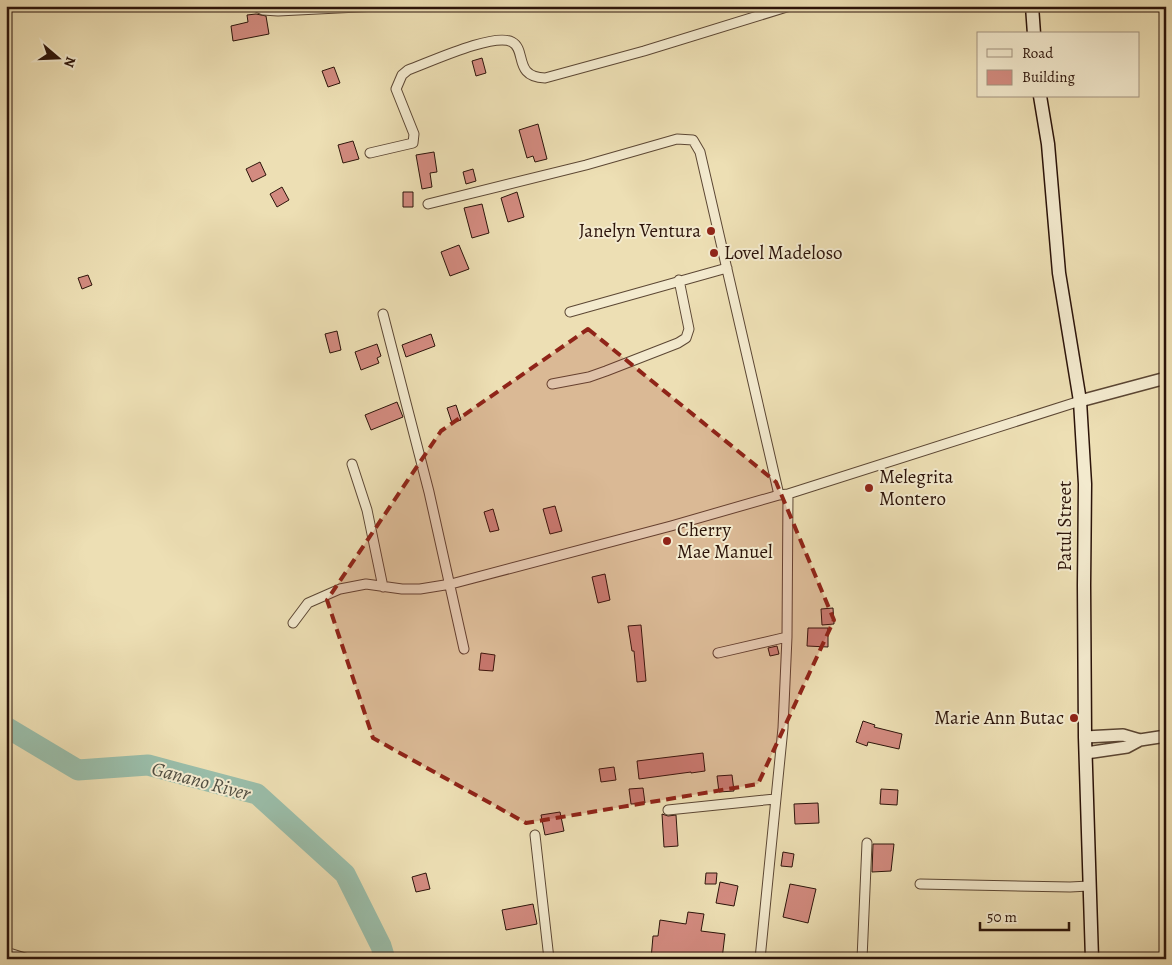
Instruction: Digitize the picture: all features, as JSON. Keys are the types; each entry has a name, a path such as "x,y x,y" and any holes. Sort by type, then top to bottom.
{"main road":[{"path":"1032,6 1034,32"},
{"name":"Patul Street","path":"1040,98 1048,144 1059,273 1080,401 1085,484 1085,738 1092,959"}],"street":[{"path":"255,6 263,10 278,11 378,6"},
{"path":"370,153 413,142 414,134 396,89 402,74 466,47 500,40 510,41 515,44 526,71 530,75 545,78 644,51 790,6"},
{"path":"428,204 586,165 677,139 688,138 697,143 784,495 787,637 783,728 760,959"},
{"path":"570,312 727,268"},
{"path":"552,384 606,372 686,338 689,329 679,280"},
{"path":"383,314 427,483 464,649"},
{"path":"293,623 308,603 340,589 366,584 402,589 420,589 451,584 784,495 1080,401 1166,378"},
{"path":"352,464 367,510 383,586"},
{"path":"718,653 787,637"},
{"path":"1085,738 1123,735 1140,740"},
{"path":"1086,754 1127,747 1140,740 1166,736"},
{"path":"668,810 775,799"},
{"path":"535,835 549,959"},
{"path":"862,959 868,843"},
{"path":"920,884 1089,886"},
{"path":"6,952 28,959"}],"highlighted area":[{"path":"588,329 776,482 834,620 758,784 526,823 373,738 327,600 441,431"}],"building":[{"path":"247,15 266,16 269,34 233,41 231,26 248,22"},
{"path":"482,58 486,73 476,76 472,61"},
{"path":"334,67 340,83 328,87 322,71"},
{"path":"538,124 547,159 535,162 533,156 527,158 519,130"},
{"path":"353,141 359,159 343,163 338,145"},
{"path":"434,152 437,172 430,173 432,187 422,189 416,155"},
{"path":"260,162 266,175 252,182 246,169"},
{"path":"473,169 476,181 466,184 463,172"},
{"path":"282,187 289,200 277,207 270,194"},
{"path":"403,192 413,192 413,207 403,207"},
{"path":"517,192 524,217 508,222 501,198"},
{"path":"482,204 489,233 472,238 464,208"},
{"path":"459,245 469,269 450,276 441,252"},
{"path":"88,275 92,285 82,289 78,278"},
{"path":"337,331 341,350 330,353 325,334"},
{"path":"431,334 435,346 406,357 402,345"},
{"path":"377,344 381,356 377,358 379,363 361,370 355,352"},
{"path":"397,402 403,417 371,430 365,415"},
{"path":"456,405 461,420 452,423 447,408"},
{"path":"555,506 562,531 550,534 543,509"},
{"path":"493,509 499,530 490,532 484,512"},
{"path":"605,574 610,600 598,603 592,577"},
{"path":"833,608 834,624 822,625 821,609"},
{"path":"641,625 646,681 637,682 634,651 632,651 628,626"},
{"path":"808,628 828,628 828,647 807,646"},
{"path":"777,646 779,654 770,656 768,648"},
{"path":"481,653 495,655 493,671 479,670"},
{"path":"863,721 875,725 874,727 902,734 899,749 868,742 867,746 856,742"},
{"path":"703,753 705,771 639,779 637,761"},
{"path":"614,767 616,780 601,782 599,769"},
{"path":"732,775 734,791 719,792 717,776"},
{"path":"643,788 645,803 631,804 629,789"},
{"path":"881,789 898,790 897,805 880,804"},
{"path":"818,803 819,823 795,824 794,804"},
{"path":"560,812 564,831 545,835 541,815"},
{"path":"662,814 668,816 676,815 678,846 664,847"},
{"path":"873,844 894,844 891,871 872,872"},
{"path":"783,852 794,854 792,867 781,866"},
{"path":"426,873 430,889 416,892 412,877"},
{"path":"706,873 717,873 716,884 705,884"},
{"path":"720,882 738,886 734,906 716,903"},
{"path":"790,884 816,889 808,923 783,917"},
{"path":"533,904 537,924 506,930 502,910"},
{"path":"688,912 704,914 701,931 725,934 722,959 651,959 653,936 658,936 660,920 686,924"}],"waterway":[{"name":"Ganano River","path":"6,727 78,770 148,765 257,794 345,874 381,946 385,959"}],"place":[{"name":"Janelyn Ventura","path":"711,231"},
{"name":"Lovel Madeloso","path":"714,253"},
{"name":"Melegrita Montero","path":"869,488"},
{"name":"Cherry Mae Manuel","path":"667,541"},
{"name":"Marie Ann Butac","path":"1074,718"}]}
